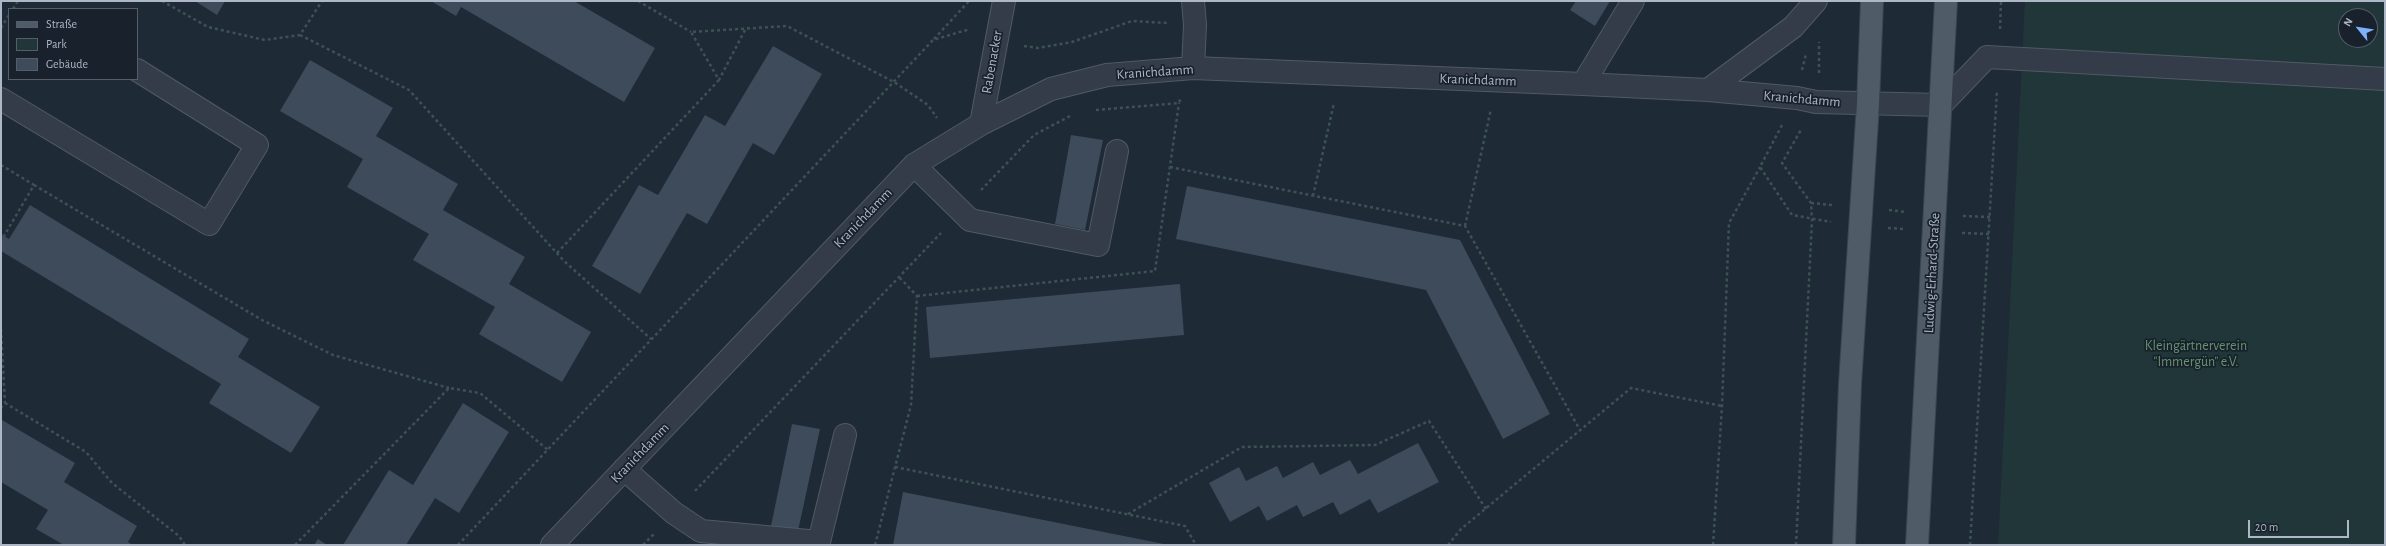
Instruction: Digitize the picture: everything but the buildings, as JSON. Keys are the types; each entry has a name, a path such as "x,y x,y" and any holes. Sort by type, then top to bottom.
{"main road":[{"path":"1844,545 1850,384 1868,104 1872,1"},
{"name":"Ludwig-Erhard-Straße","path":"1917,545 1946,1"}],"street":[{"name":"Rabenacker","path":"981,124 1004,1"},
{"path":"1193,1 1195,25 1193,68"},
{"path":"1584,84 1633,1"},
{"path":"1708,90 1804,14"},
{"path":"1941,105 1987,57 1998,59 2385,79"},
{"name":"Kranichdamm","path":"552,545 914,165 952,140 981,124 1051,90 1107,75 1193,68 1708,90 1807,100 1868,104 1941,105"},
{"path":"1,99 210,224 257,145 138,71"},
{"path":"914,165 970,220 1098,245 1117,151"},
{"path":"624,469 674,513 701,531 819,542 845,436"}],"path":[{"path":"162,1 208,28 265,40 300,35 409,90 557,253 651,339"},
{"path":"300,35 322,1"},
{"path":"638,1 691,32 719,80"},
{"path":"458,545 934,40 968,1"},
{"path":"1970,545 1990,218 2001,1"},
{"path":"1796,545 1812,220 1811,203 1782,163 1807,100 1820,59 1819,35 1804,14"},
{"path":"1713,545 1722,406 1730,223 1760,167 1807,100 1808,44 1804,14"},
{"path":"1,28 8,17"},
{"path":"1016,44 1038,48 1058,44 1132,21 1195,25"},
{"path":"691,32 745,30 787,26 894,82 928,105 952,140"},
{"path":"934,40 970,29 977,32"},
{"path":"557,253 719,80 745,30"},
{"path":"1088,110 1179,103 1193,68"},
{"path":"1313,196 1340,74"},
{"path":"1497,80 1465,226 1580,430"},
{"path":"643,545 1034,135 1074,114"},
{"path":"1,165 262,320 326,351 449,388 480,393 548,450"},
{"path":"1170,167 1465,226"},
{"path":"1760,167 1792,215 1812,220 1860,216 1935,223 1990,218"},
{"path":"4,236 34,185"},
{"path":"1811,203 1860,216 1935,223 1989,234"},
{"path":"875,545 910,404 917,296 899,276"},
{"path":"1,329 5,403 1,408"},
{"path":"295,545 449,388"},
{"path":"1448,545 1461,529 1631,388 1722,406"},
{"path":"5,403 86,452 112,483 178,536 185,545"},
{"path":"1128,514 1242,447 1375,445 1429,420 1486,509"},
{"path":"895,467 1185,526 1196,545"}],"green space":[{"name":"Kleingärtnerverein \"Immergün\" e.V.","path":"2025,1 2385,1 2385,545 1998,545"}]}
